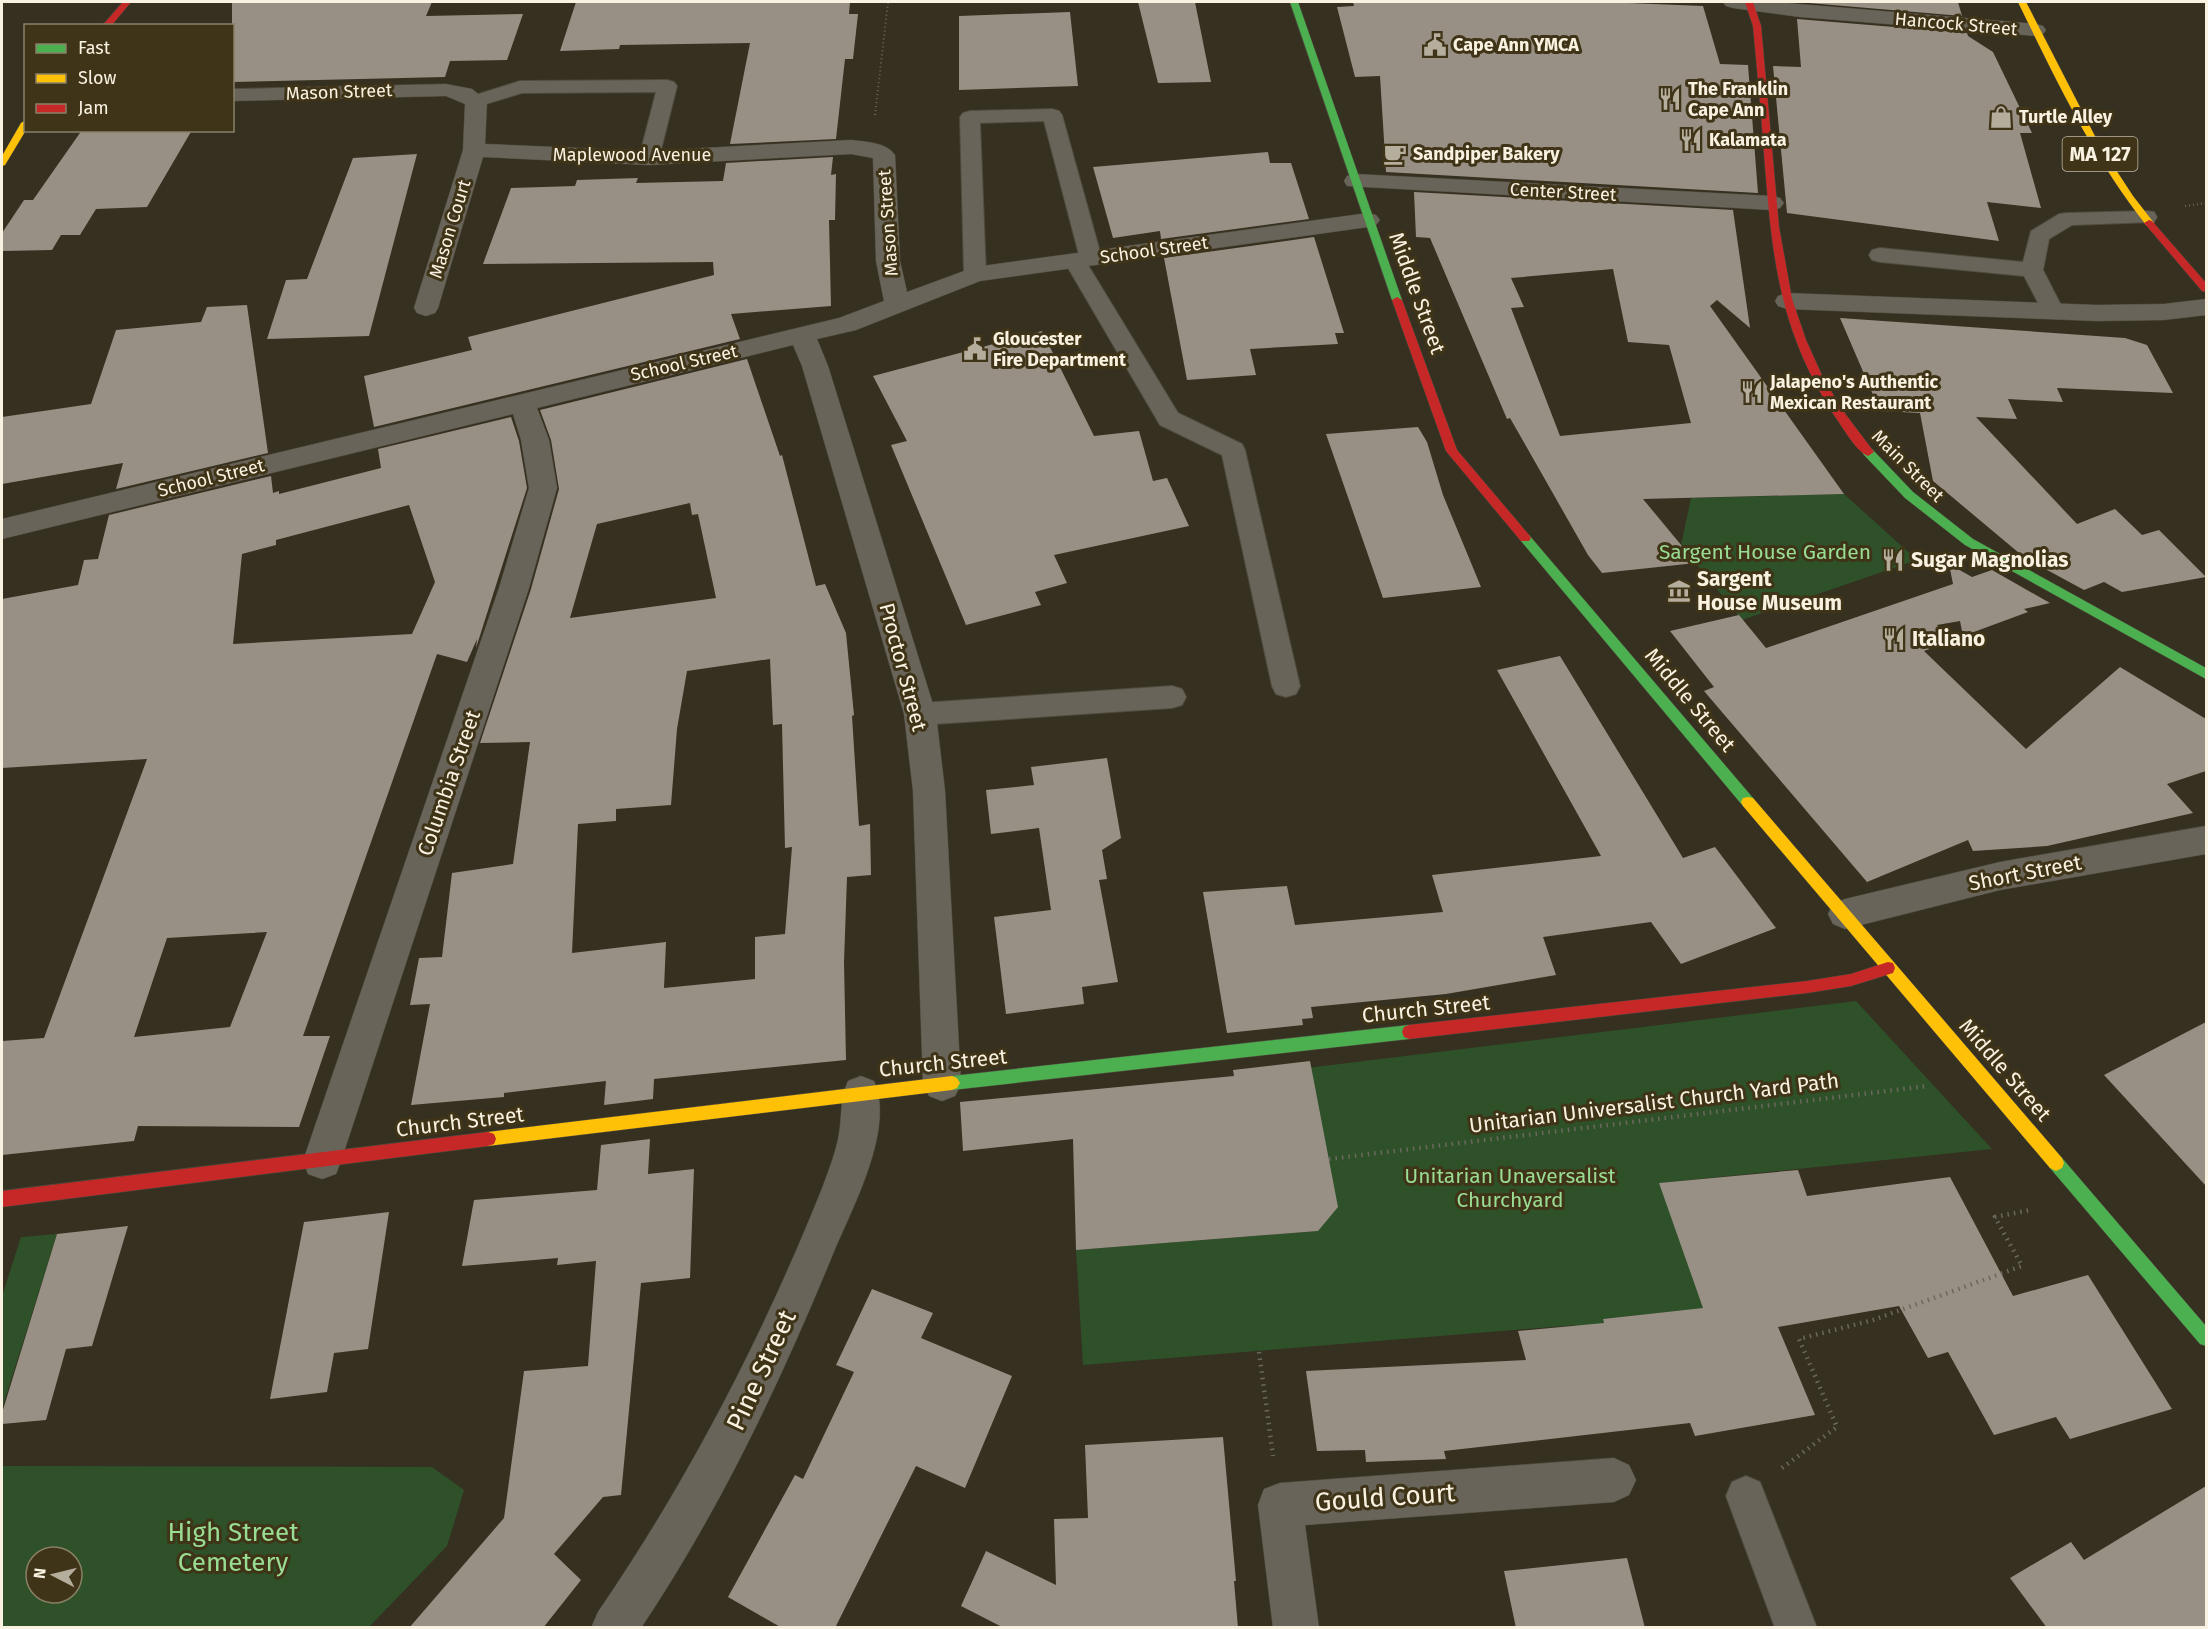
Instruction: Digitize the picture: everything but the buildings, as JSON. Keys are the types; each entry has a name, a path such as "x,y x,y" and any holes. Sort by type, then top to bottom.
{"street":[{"path":"108,24 127,2"},
{"name":"Middle Street","path":"1294,2 1368,220 1452,452 1845,914 1888,968 2206,1338"},
{"name":"Hancock Street","path":"1744,2 1800,11 2036,30"},
{"name":"Main Street","path":"1744,2 1757,26 1772,203 1787,301 1813,367 1859,443 1916,503 1969,542 2206,674"},
{"name":"MA 127","path":"2022,2 2089,137 2124,193 2206,289"},
{"name":"Mason Street","path":"234,96 446,90 464,94 476,101"},
{"path":"474,150 476,101"},
{"path":"4,155 24,126"},
{"name":"Maplewood Avenue","path":"474,150 649,158 851,147 871,148"},
{"name":"Mason Street","path":"871,148 884,155 887,251 897,305"},
{"name":"Mason Court","path":"426,308 474,150"},
{"name":"Center Street","path":"1355,181 1772,203"},
{"name":"School Street","path":"2,530 847,324 975,274 1368,220"},
{"path":"1787,301 2053,311 2153,312 2206,307"},
{"name":"Proctor Street","path":"802,335 815,366 920,714 929,791 942,1084"},
{"name":"Columbia Street","path":"322,1161 514,588 543,488 535,440 522,402"},
{"name":"Short Street","path":"1845,914 2000,876 2206,840"},
{"name":"Church Street","path":"2,1199 861,1093 1807,987 1851,980 1888,968"},
{"name":"Pine Street","path":"614,1628 649,1578 696,1498 735,1426 784,1324 846,1172 857,1137 861,1093"},
{"name":"Gould Court","path":"1280,1504 1614,1480"},
{"path":"1280,1504 1296,1628"}],"lane":[{"path":"476,101 520,87 667,86 649,158"},
{"path":"975,274 970,117 1052,115 1083,260 1169,419 1233,450 1286,686"},
{"path":"2053,311 2032,270 2039,236 2067,219 2146,217"},
{"path":"1880,255 2032,270"},
{"path":"920,714 1172,697"},
{"path":"1746,1496 1796,1628"}],"path":[{"path":"871,148 888,2"},
{"path":"2181,207 2206,203"},
{"name":"Unitarian Universalist Church Yard Path","path":"1329,1159 1938,1085 1982,1075"},
{"path":"1746,1496 1837,1427 1799,1339 1873,1320 2022,1266 1995,1217 2087,1199"},
{"path":"1259,1352 1280,1504"}],"green space":[{"name":"Sargent House Garden","path":"1844,494 1917,560 1742,620 1681,545 1691,498"},
{"name":"Unitarian Unaversalist Churchyard","path":"1856,1001 1992,1149 1660,1183 1737,1305 1603,1319 1613,1357 1576,1325 1083,1365 1076,1250 1318,1231 1307,1068"},
{"path":"57,1234 2,1409 2,1296 21,1237"},
{"name":"High Street Cemetery","path":"2,1466 432,1467 464,1490 447,1546 369,1627 2,1627"}],"traffic: fast":[{"path":"1294,2 1397,300"},
{"path":"1868,452 1909,495 1969,542 2206,674"},
{"path":"1525,538 1748,802"},
{"path":"952,1083 1409,1032"},
{"path":"2056,1163 2206,1338"}],"traffic: slow":[{"path":"2022,2 2064,88 2095,144 2129,198 2149,223"},
{"path":"2,163 24,126"},
{"path":"1748,802 2056,1163"},
{"path":"488,1139 952,1083"}],"traffic: jam":[{"path":"108,24 127,2"},
{"path":"1749,2 1757,26 1775,227 1787,299 1800,340 1819,380 1854,435 1868,452"},
{"path":"2149,223 2206,289"},
{"path":"1397,300 1452,451 1525,538"},
{"path":"1409,1032 1807,987 1851,980 1888,968"},
{"path":"2,1199 488,1139"}],"place":[{"name":"Cape Ann YMCA","path":"1435,45"},
{"name":"The Franklin Cape Ann","path":"1670,99"},
{"name":"Turtle Alley","path":"2001,117"},
{"name":"Kalamata","path":"1691,140"},
{"name":"Sandpiper Bakery","path":"1395,154"},
{"name":"Gloucester Fire Department","path":"975,349"},
{"name":"Jalapeno's Authentic Mexican Restaurant","path":"1752,392"},
{"name":"Sugar Magnolias","path":"1893,560"},
{"name":"Sargent House Museum","path":"1679,591"},
{"name":"Italiano","path":"1894,639"}]}
